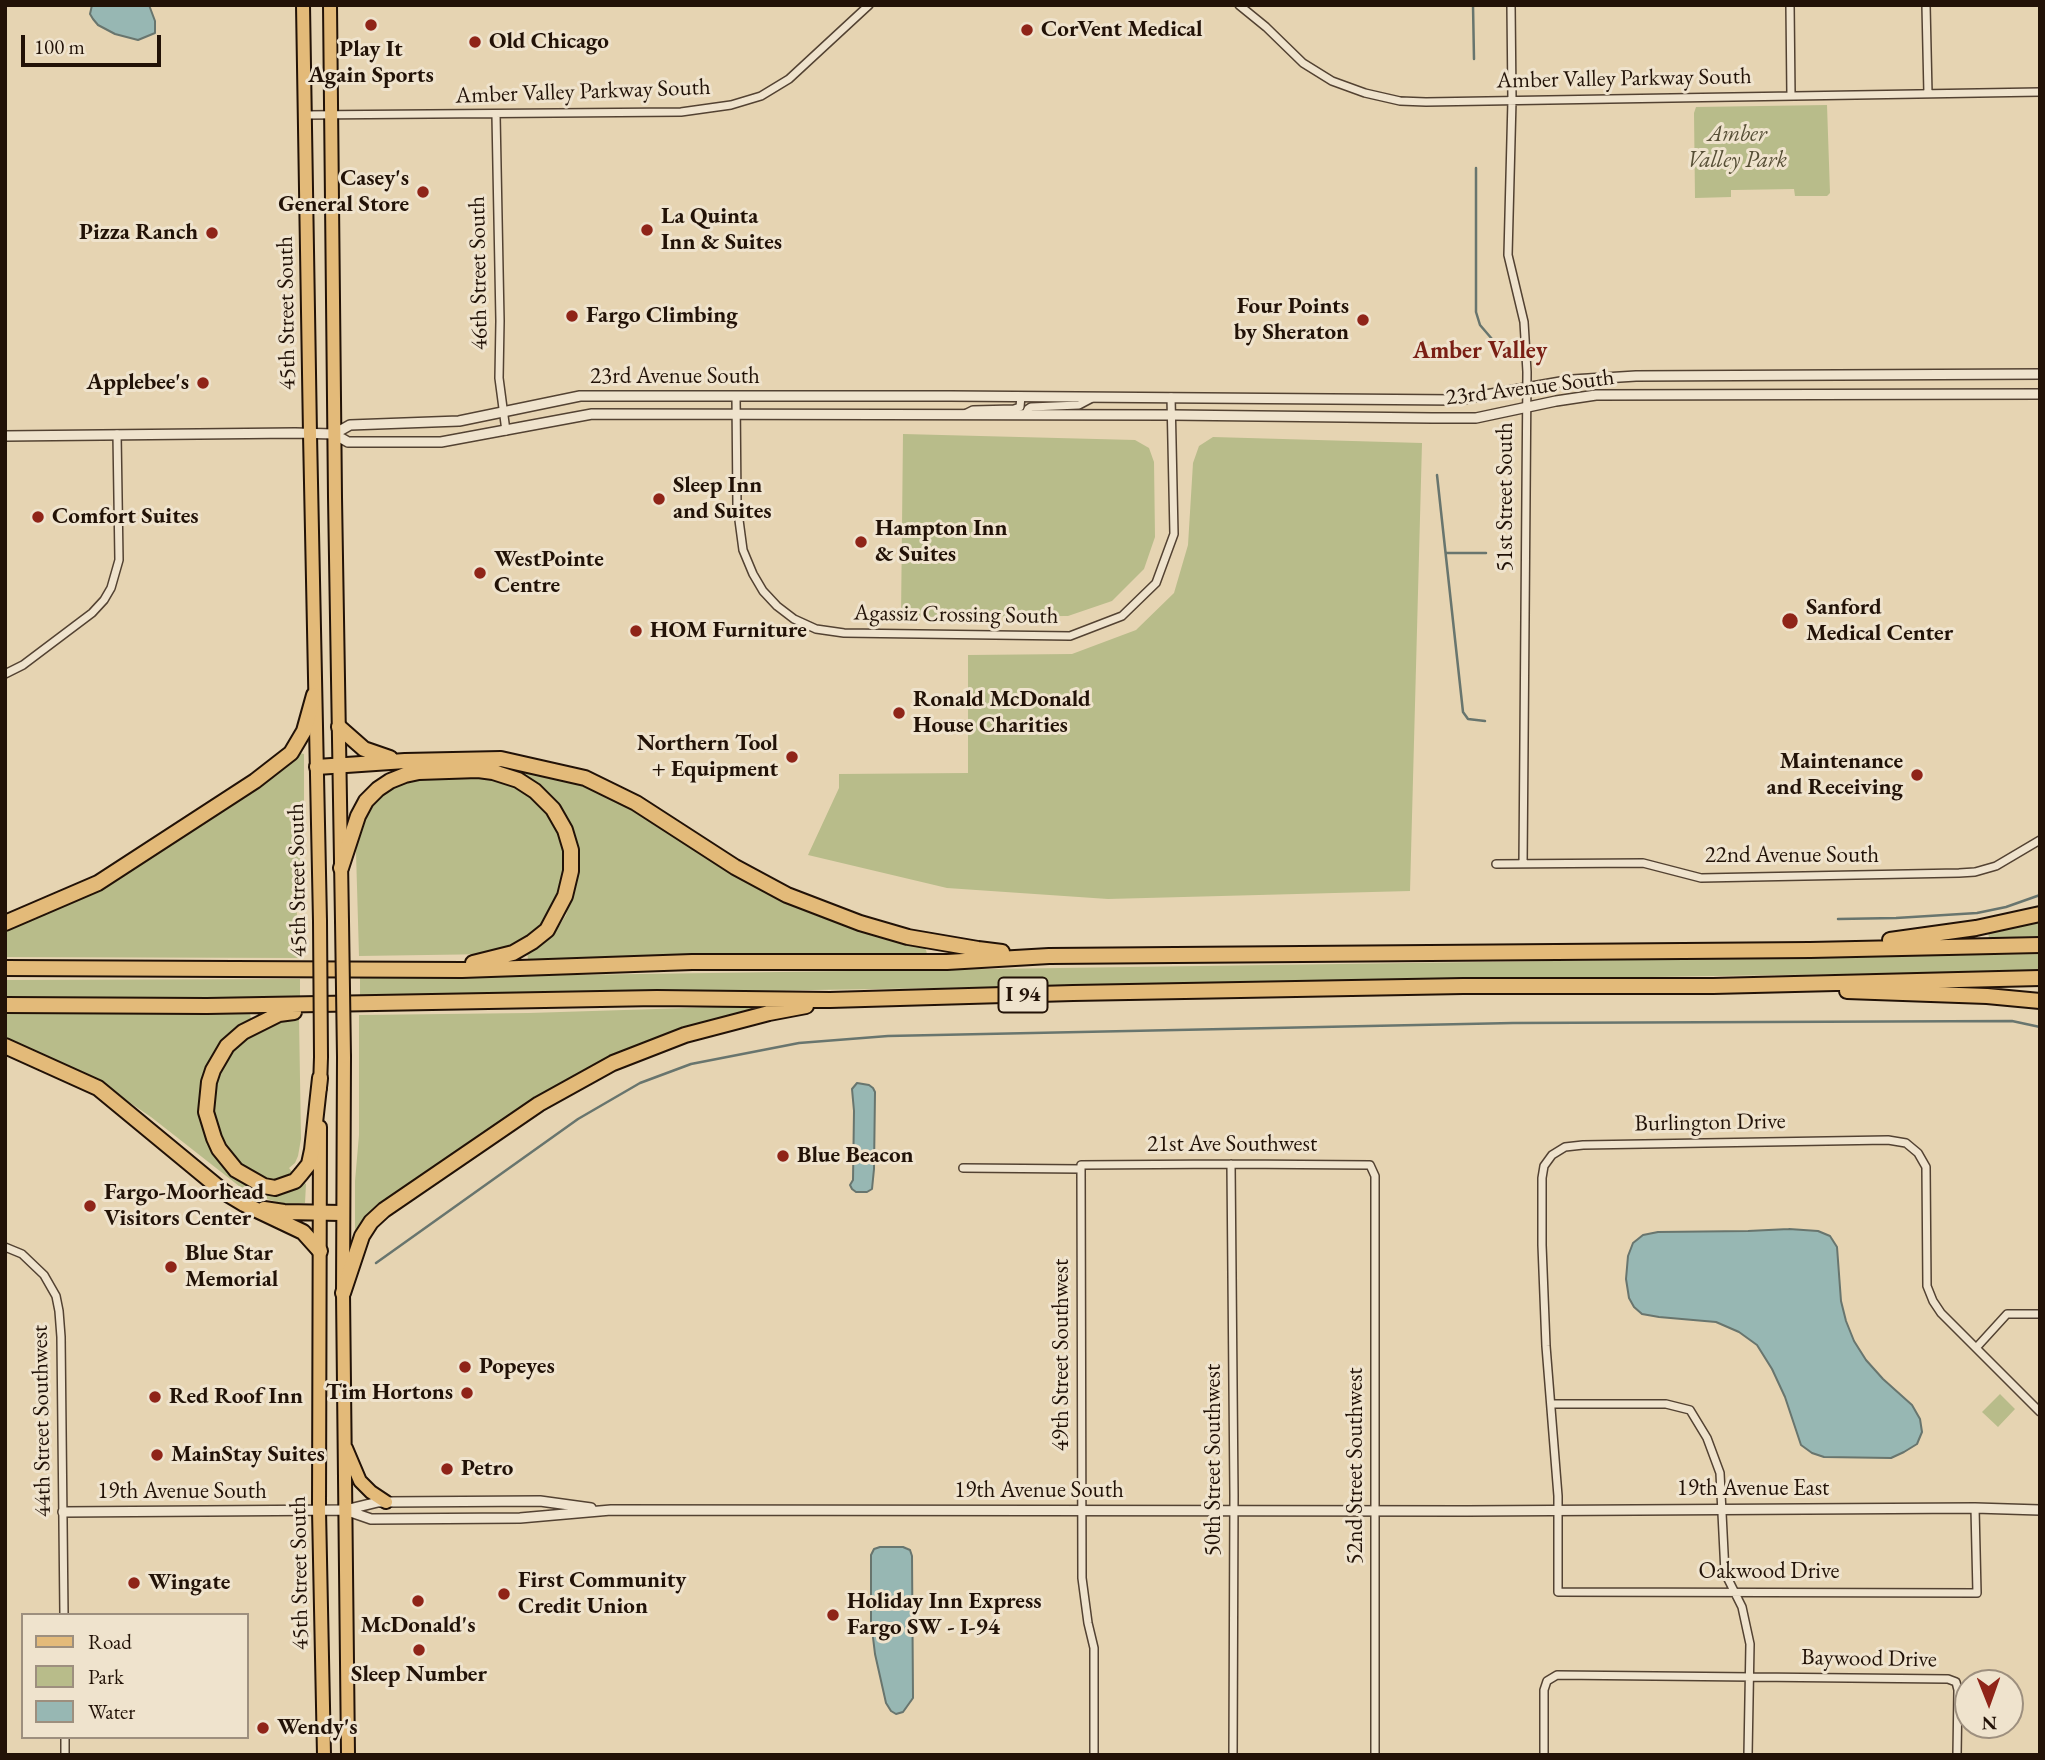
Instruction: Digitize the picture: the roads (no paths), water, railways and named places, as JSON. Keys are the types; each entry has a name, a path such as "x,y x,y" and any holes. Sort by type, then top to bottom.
{"highway":[{"path":"5,923 98,883 254,781 291,753 304,730 314,695"},
{"path":"339,727 364,749 405,761"},
{"path":"317,768 405,761 501,759 585,778 636,803 725,861 787,895 860,923 908,937 978,949 1049,956"},
{"path":"341,868 358,816 366,801 378,789 405,775 419,772 493,772 518,780 535,791 553,809 565,830 571,871 565,896 547,930 513,953 432,970"},
{"path":"1810,950 1952,932 2040,914"},
{"name":"I 94","path":"5,968 432,970 692,962 947,962 1049,956 1810,950 2040,945"},
{"name":"I 94","path":"5,1005 207,1006 657,998 845,1000 1463,986 1713,986 2040,978"},
{"path":"1713,986 1987,996 2040,1001"},
{"path":"343,1293 362,1236 371,1222 398,1200 539,1104 613,1063 685,1035 769,1013 845,1000"},
{"path":"320,1078 309,1164 295,1181 275,1188 264,1186 236,1170 219,1149 206,1112 209,1082 218,1059 227,1046 243,1031 279,1014 377,1003"},
{"path":"5,1046 98,1088 224,1192 303,1232 320,1251"},
{"path":"252,1207 284,1212 342,1213"}],"main road":[{"name":"45th Street South","path":"303,5 320,921 319,1510 324,1755"},
{"name":"45th Street South","path":"330,5 344,1057 342,1213 348,1755"},
{"path":"344,1444 360,1481 386,1502"}],"street":[{"name":"Amber Valley Parkway South","path":"305,115 681,112 731,106 761,96 789,79 869,5"},
{"name":"Amber Valley Parkway South","path":"1239,5 1266,27 1303,64 1332,81 1365,93 1400,101 2040,92"},
{"name":"51st Street South","path":"1511,5 1508,255 1524,322 1527,388 1523,864"},
{"path":"1790,5 1791,96"},
{"path":"1926,5 1928,94"},
{"name":"46th Street South","path":"496,115 499,378 506,430"},
{"name":"23rd Avenue South","path":"5,436 334,434 350,425 459,421 580,396 1457,400 1572,380 1636,376 2040,374"},
{"name":"23rd Avenue South","path":"334,434 348,442 441,442 592,414 1465,418 1596,396 2040,394"},
{"name":"Agassiz Crossing South","path":"736,396 737,505 743,550 753,574 777,607 816,629 844,634 1070,636 1122,616 1156,583 1174,534 1171,397"},
{"name":"23rd Avenue South","path":"964,415 973,410 1020,407 1021,396"},
{"name":"23rd Avenue South","path":"1025,415 1031,407 1079,405 1095,397"},
{"path":"5,674 23,665 92,613 111,588 119,560 117,434"},
{"name":"22nd Avenue South","path":"1496,864 1643,863 1701,878 1959,873 1996,866 2040,840"},
{"name":"Burlington Drive","path":"1558,1509 1545,1321 1542,1178 1544,1166 1552,1155 1565,1147 1888,1140 1906,1143 1918,1153 1926,1167 1927,1286 1933,1301 1941,1313 2040,1412"},
{"name":"50th Street Southwest","path":"1231,1164 1233,1755"},
{"name":"21st Ave Southwest","path":"963,1168 1370,1165 1375,1176"},
{"name":"49th Street Southwest","path":"1081,1167 1082,1578 1094,1648 1094,1755"},
{"name":"52nd Street Southwest","path":"1374,1755 1375,1176"},
{"name":"44th Street Southwest","path":"7,1247 22,1254 44,1275 56,1296 60,1311 64,1613"},
{"path":"1976,1348 2007,1314 2040,1314"},
{"path":"1551,1404 1666,1404 1690,1410 1707,1438 1720,1473 1725,1573 1742,1606 1750,1644 1748,1755"},
{"name":"19th Avenue South","path":"63,1513 345,1510 378,1502 540,1502 611,1510"},
{"name":"Oakwood Drive","path":"1558,1509 1558,1592 1977,1593 1975,1508"},
{"name":"19th Avenue South","path":"345,1510 371,1519 432,1519 520,1518 611,1510 1467,1510"},
{"name":"19th Avenue East","path":"1467,1510 2040,1510"},
{"path":"1544,1755 1544,1690 1547,1681 1557,1675 1749,1677"},
{"name":"Baywood Drive","path":"1749,1677 1948,1679 1956,1682 1958,1690 1957,1755"}],"water":[{"path":"92,5 149,5 155,21 155,33 138,40 115,34 98,25 93,19 90,14"},
{"path":"857,1083 869,1085 875,1092 874,1169 872,1189 867,1192 856,1192 850,1185 853,1180 852,1089"},
{"path":"1789,1229 1818,1231 1830,1236 1837,1247 1841,1301 1854,1341 1866,1360 1912,1405 1920,1419 1922,1432 1917,1444 1904,1452 1891,1458 1824,1457 1812,1453 1801,1445 1785,1397 1757,1345 1739,1332 1716,1322 1642,1314 1629,1298 1626,1279 1628,1256 1633,1243 1643,1235 1658,1232"},
{"path":"903,1547 910,1550 912,1556 913,1698 903,1712 896,1714 886,1703 871,1621 871,1555 874,1549"}],"waterway":[{"path":"1473,5 1474,59"},
{"path":"1476,168 1476,312 1480,325 1492,339"},
{"path":"1437,475 1463,712 1468,719 1485,721"},
{"path":"1447,553 1486,553"},
{"path":"1838,919 1977,913 2006,907 2040,895"},
{"path":"376,1263 578,1119 640,1083 691,1064 799,1043 888,1036 1513,1023 2012,1021 2040,1027"}],"place":[{"name":"Play It Again Sports","path":"371,25"},
{"name":"CorVent Medical","path":"1027,30"},
{"name":"Old Chicago","path":"475,42"},
{"name":"Casey's General Store","path":"423,192"},
{"name":"La Quinta Inn & Suites","path":"647,230"},
{"name":"Pizza Ranch","path":"212,233"},
{"name":"Fargo Climbing","path":"572,316"},
{"name":"Four Points by Sheraton","path":"1363,320"},
{"name":"Applebee's","path":"203,383"},
{"name":"Sleep Inn and Suites","path":"659,499"},
{"name":"Comfort Suites","path":"38,517"},
{"name":"Hampton Inn & Suites","path":"861,542"},
{"name":"WestPointe Centre","path":"480,573"},
{"name":"Sanford Medical Center","path":"1790,621"},
{"name":"HOM Furniture","path":"636,631"},
{"name":"Ronald McDonald House Charities","path":"899,713"},
{"name":"Northern Tool + Equipment","path":"792,757"},
{"name":"Maintenance and Receiving","path":"1917,775"},
{"name":"Blue Beacon","path":"783,1156"},
{"name":"Fargo-Moorhead Visitors Center","path":"90,1206"},
{"name":"Blue Star Memorial","path":"171,1267"},
{"name":"Popeyes","path":"465,1367"},
{"name":"Tim Hortons","path":"467,1393"},
{"name":"Red Roof Inn","path":"155,1397"},
{"name":"MainStay Suites","path":"157,1455"},
{"name":"Petro","path":"447,1469"},
{"name":"Wingate","path":"134,1583"},
{"name":"First Community Credit Union","path":"504,1594"},
{"name":"McDonald's","path":"418,1601"},
{"name":"Holiday Inn Express Fargo SW - I-94","path":"833,1615"},
{"name":"Sleep Number","path":"419,1650"},
{"name":"Wendy's","path":"263,1728"}],"district":[{"name":"Amber Valley","path":"1480,351"}],"park label":[{"name":"Amber Valley Park","path":"1737,148"}]}
